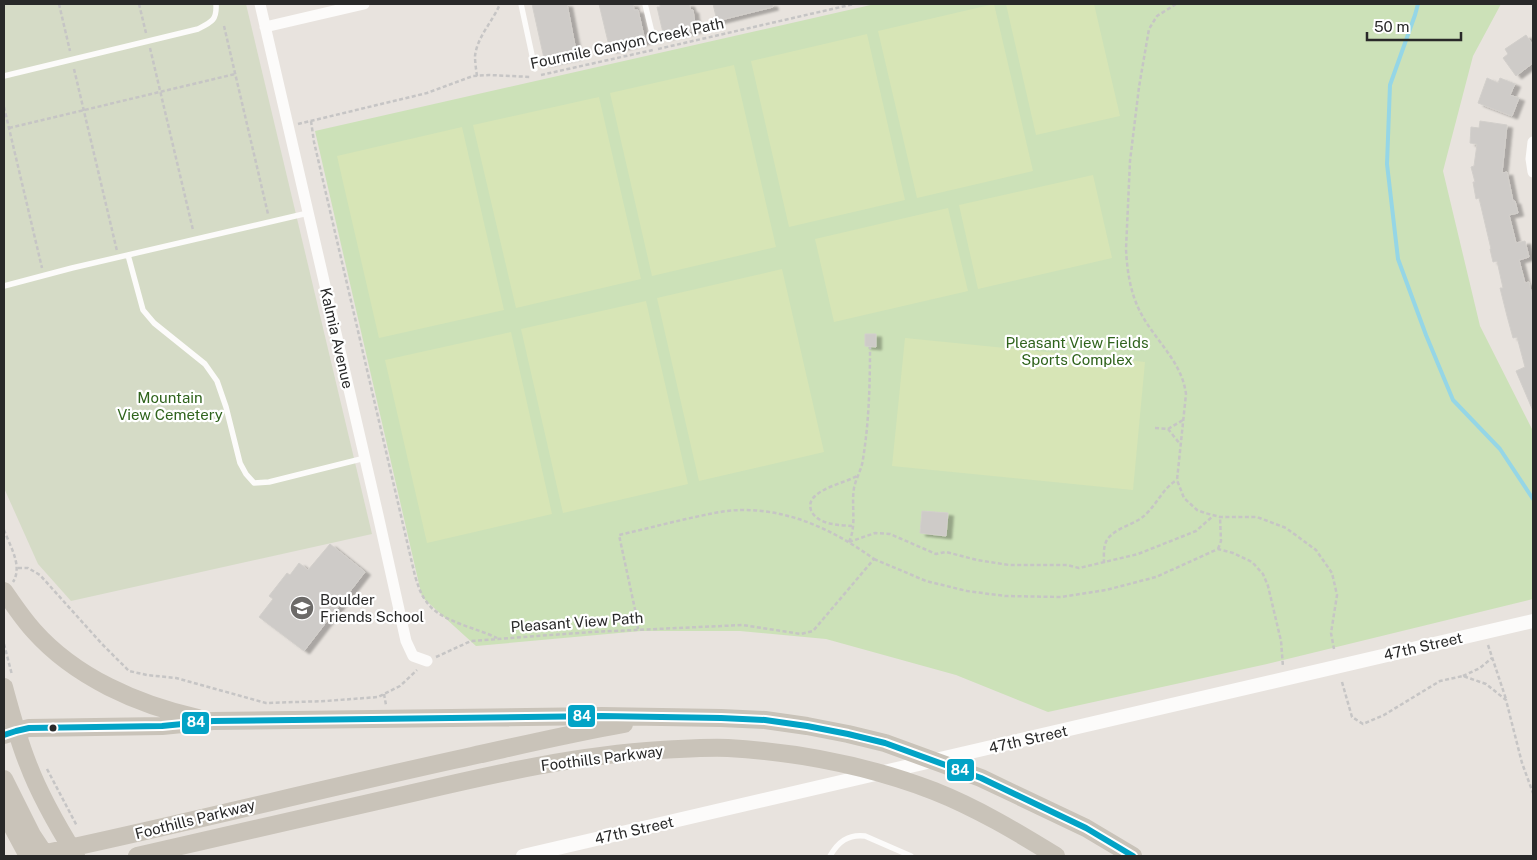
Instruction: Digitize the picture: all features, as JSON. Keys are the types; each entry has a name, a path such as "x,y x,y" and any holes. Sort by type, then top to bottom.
{"highway":[{"path":"4,591 34,631 58,654 81,670 132,698 172,712 214,721"},
{"path":"8,684 10,733 76,856"},
{"path":"10,733 29,728 162,726 214,721 573,716 765,720 848,734 885,743 981,778 1086,828 1133,856"},
{"name":"Foothills Parkway","path":"32,856 580,732 682,717"},
{"name":"Foothills Parkway","path":"137,856 438,787 550,764 609,754 689,748 727,748 806,757 892,777 934,791 967,806 995,820 1056,856"},
{"path":"4,779 32,835 46,856"},
{"path":"4,806 6,815 28,856"}],"street":[{"name":"Kalmia Avenue","path":"260,4 406,641 413,656 427,661"},
{"path":"265,27 364,4"},
{"path":"1533,142 1531,159 1533,172"},
{"name":"47th Street","path":"523,856 1533,621"}],"lane":[{"path":"4,76 198,29 211,23 216,14 216,4"},
{"path":"521,4 536,69"},
{"path":"645,4 654,40"},
{"path":"4,286 118,257 308,213"},
{"path":"128,255 143,310 154,323 205,364 217,381 226,407 240,463 254,483 269,482 365,458"},
{"path":"830,856 840,842 857,835 865,836 911,856"}],"path":[{"path":"59,4 118,257"},
{"path":"139,4 195,239"},
{"path":"477,76 475,54 500,4"},
{"name":"Fourmile Canyon Creek Path","path":"540,76 854,4"},
{"path":"1176,4 1158,16 1149,29 1139,87 1130,161 1126,249 1130,285 1138,308 1176,365 1184,382 1186,394 1177,480 1184,498 1197,510 1213,516 1257,517 1286,528 1316,550 1332,573 1337,595 1331,633 1334,649"},
{"path":"224,26 270,221"},
{"path":"9,128 234,74"},
{"name":"Fourmile Canyon Creek Path","path":"288,126 427,93 477,76 533,77"},
{"path":"4,107 43,276"},
{"path":"311,121 314,142 415,576 420,590 427,603 448,619 499,639"},
{"path":"849,542 853,534 854,487 864,458 868,420 870,346"},
{"path":"1154,428 1168,429 1183,420"},
{"path":"1168,429 1180,444"},
{"path":"853,526 837,525 821,520 812,511 811,500 816,494 859,475"},
{"path":"1104,563 1106,541 1113,534 1140,519 1172,483 1177,480"},
{"path":"638,629 619,535 717,512 743,510 774,513 800,519 824,528 874,559 926,581 967,591 1005,596 1061,597 1106,590 1156,577 1218,549 1233,553 1252,562 1263,574 1268,586 1281,641 1284,679"},
{"path":"849,542 875,533 890,534 936,554 946,552 977,560 1009,565 1067,565 1079,568 1138,554 1196,531 1213,516"},
{"path":"1218,549 1221,541 1220,516"},
{"path":"4,530 18,568 16,576 4,591"},
{"name":"Pleasant View Path","path":"18,568 28,568 40,575 129,671 176,678 266,703 378,697 400,686 427,661 471,641 638,629 743,625 802,634 813,631 874,559"},
{"path":"1483,632 1506,700 1522,763 1533,792"},
{"path":"4,644 8,684"},
{"path":"1342,682 1352,717 1363,724 1384,715 1440,681 1463,676 1480,668 1492,658"},
{"path":"1463,676 1486,684 1506,700"},
{"path":"46,767 81,832"}],"green space":[{"name":"Mountain View Cemetery","path":"4,4 246,4 372,534 71,601 38,564 4,488"},
{"name":"Pleasant View Fields Sports Complex","path":"875,4 1501,4 1473,56 1443,171 1480,326 1533,431 1533,599 1267,664 1048,712 956,675 826,639 740,631 641,631 476,646 422,597 315,131"},
{"path":"994,4 1033,171 917,198 878,31"},
{"path":"1006,4 1094,4 1120,116 1036,135"},
{"path":"867,34 905,200 789,227 751,61"},
{"path":"734,65 776,247 652,276 610,93"},
{"path":"599,97 641,279 516,308 473,125"},
{"path":"462,127 504,310 379,338 337,156"},
{"path":"1093,175 1112,258 978,289 959,205"},
{"path":"948,208 968,291 834,322 815,239"},
{"path":"782,269 824,452 699,481 657,298"},
{"path":"646,301 688,484 563,513 521,329"},
{"path":"511,332 552,514 427,543 385,360"},
{"path":"905,338 1145,362 1133,490 892,466"}],"building":[{"path":"532,4 567,4 577,56 545,63"},
{"path":"599,4 633,4 634,10 638,10 645,41 610,50"},
{"path":"660,4 689,4 691,10 693,10 696,30 664,37 657,7 660,7"},
{"path":"713,4 772,4 773,7 717,21"},
{"path":"1526,35 1533,45 1533,63 1516,76 1503,58 1508,54 1505,49"},
{"path":"1487,78 1498,83 1500,78 1515,84 1510,95 1519,98 1512,116 1478,103"},
{"path":"1480,121 1507,125 1502,173 1507,172 1513,201 1515,201 1518,213 1509,215 1516,243 1525,241 1529,257 1519,260 1525,283 1529,282 1533,296 1533,411 1516,371 1525,367 1517,337 1513,338 1500,288 1503,288 1497,261 1493,262 1479,198 1476,199 1473,182 1475,182 1471,167 1474,166 1477,144 1470,143 1471,127 1479,128"},
{"path":"865,334 876,334 876,347 865,346"},
{"path":"922,511 948,513 946,536 920,533"},
{"name":"Boulder Friends School","path":"330,544 365,572 304,651 259,617 273,599 269,596 287,573 290,575 299,563 308,570"}],"waterway":[{"path":"1418,4 1390,85 1387,164 1398,259 1426,335 1453,400 1500,449 1533,499"}],"transit line":[{"name":"84","path":"4,735 29,728 162,726 213,721 602,716 765,720 807,726 885,743 981,778 1086,828 1133,856"}],"place":[{"name":"Boulder Friends School","path":"302,608"}]}
